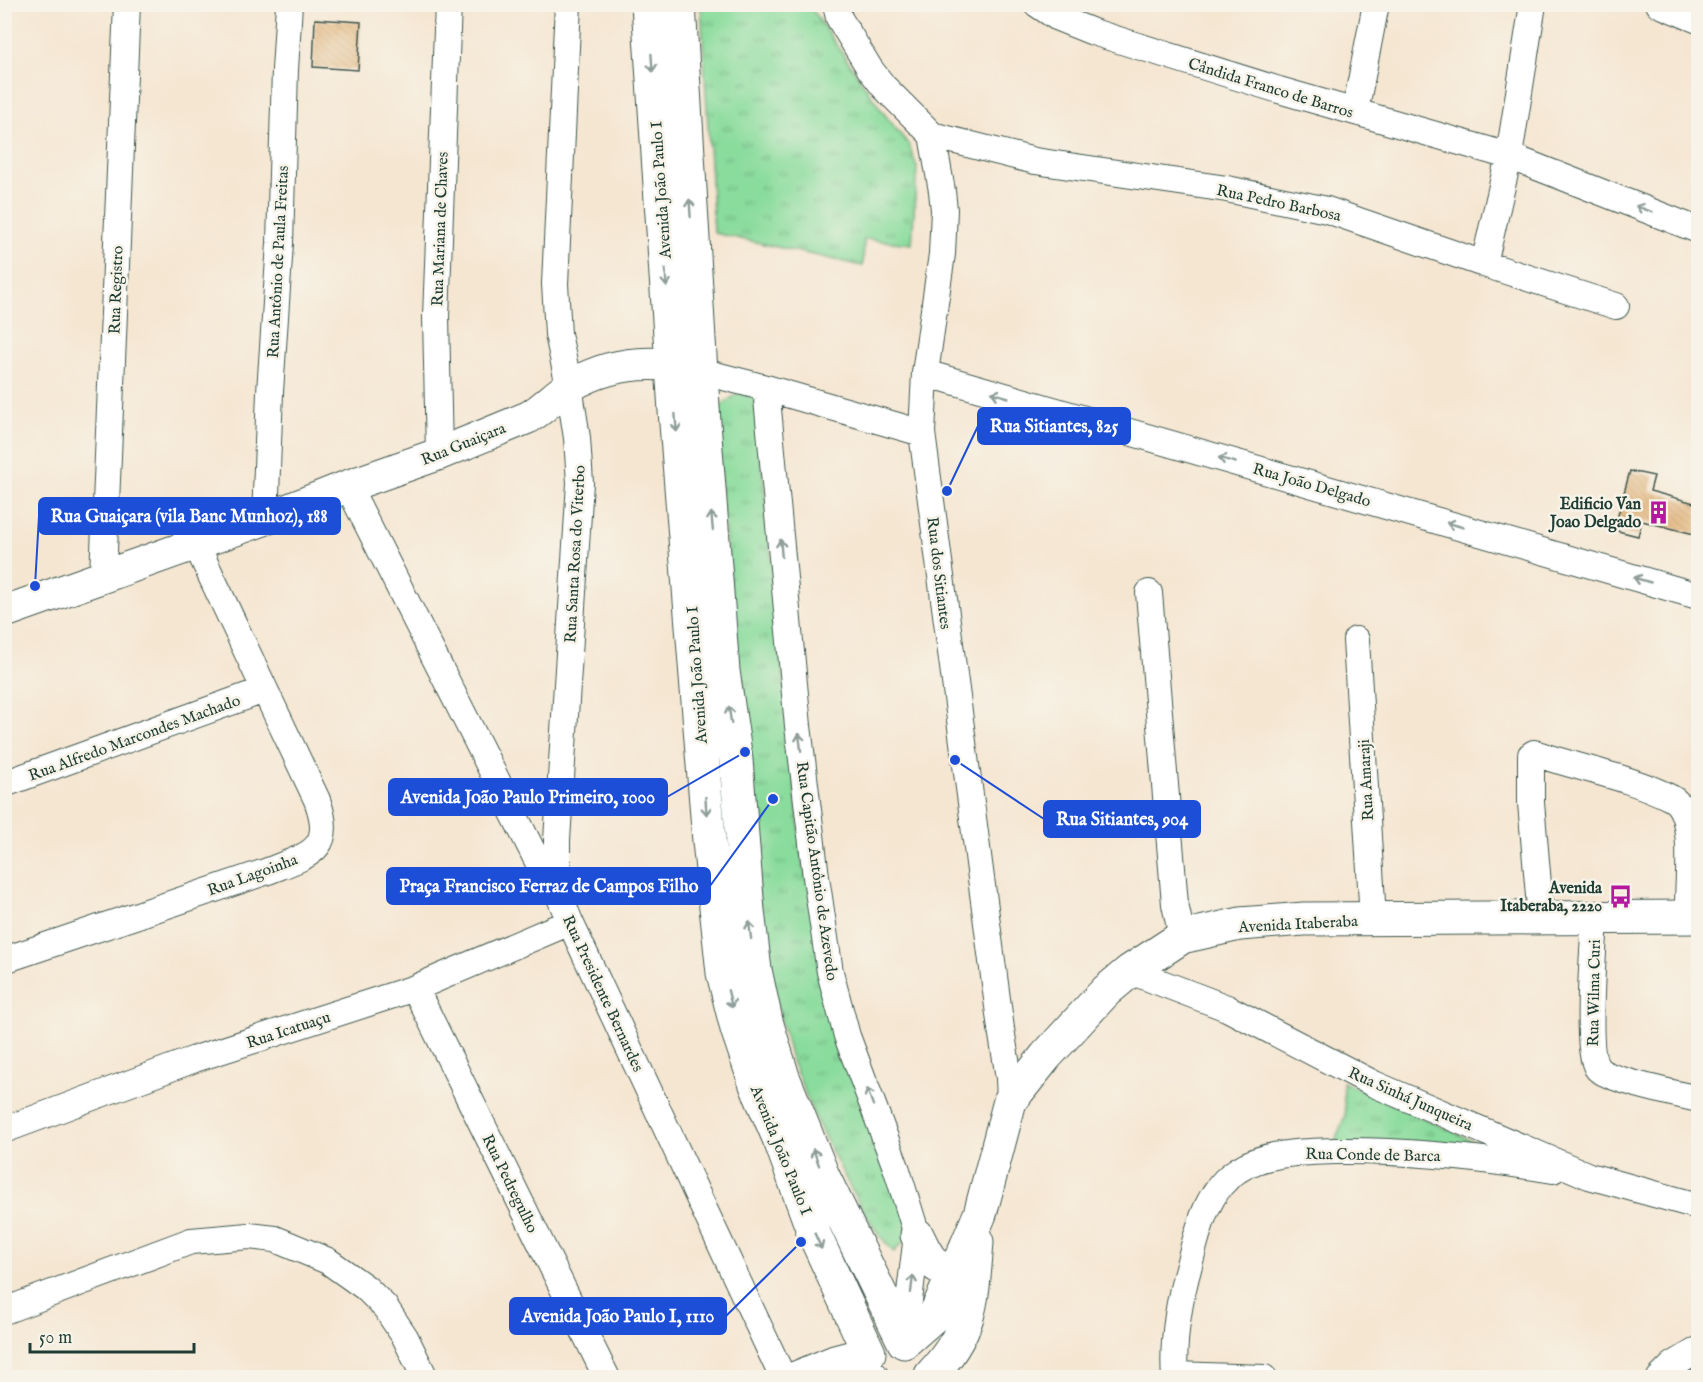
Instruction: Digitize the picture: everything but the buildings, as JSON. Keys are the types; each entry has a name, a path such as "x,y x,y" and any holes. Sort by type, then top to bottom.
{"main road":[{"name":"Avenida João Paulo I","path":"648,4 686,368 736,760 748,911 761,998 783,1077 823,1176 919,1368"},
{"name":"Avenida João Paulo I","path":"679,4 686,368 708,841 723,973 737,1029 756,1084 781,1143 815,1236 872,1373"},
{"name":"Avenida Itaberaba","path":"919,1368 947,1357 963,1330 970,1306 980,1214 1010,1101 1046,1056 1106,991 1130,971 1182,937 1221,927 1272,921 1693,917"},
{"name":"Avenida Itaberaba","path":"919,1368 935,1315 980,1214"},
{"path":"917,1235 929,1259 938,1268 949,1269 957,1266"},
{"path":"796,1377 835,1362 872,1373 873,1346 887,1338 895,1338 919,1368"}],"street":[{"name":"Rua Registro","path":"103,575 127,4"},
{"name":"Rua Antônio de Paula Freitas","path":"265,519 270,392 280,243 289,4"},
{"name":"Rua Mariana de Chaves","path":"438,454 436,317 448,4"},
{"name":"Rua Santa Rosa do Viterbo","path":"557,890 557,840 580,483 577,438 558,334 555,284 568,4"},
{"path":"836,4 839,18 870,69 884,87 932,135"},
{"name":"Cândida Franco de Barros","path":"1037,4 1058,18 1093,32 1354,112 1509,156 1698,230"},
{"path":"1354,112 1376,4"},
{"path":"1484,264 1509,156 1533,4"},
{"path":"1659,4 1698,20"},
{"name":"Rua Pedro Barbosa","path":"932,135 1035,161 1227,189 1327,210 1616,306"},
{"name":"Rua dos Sitiantes","path":"932,135 944,210 942,254 925,373 922,433 964,761 1009,1078 1010,1101"},
{"name":"Rua Guaiçara","path":"4,612 195,542 265,519 438,454 529,417 542,410 569,386 615,367 635,363 686,368 766,388 922,433"},
{"name":"Rua João Delgado","path":"925,373 1698,596"},
{"name":"Rua Capitão Antônio de Azevedo","path":"766,388 798,726 830,972 847,1036 897,1170 917,1235 919,1368"},
{"name":"Rua Presidente Bernardes","path":"348,486 537,860 557,890 783,1377"},
{"name":"Rua Lagoinha","path":"4,960 268,871 302,857 316,849 321,842 324,825 322,813 195,542"},
{"path":"1149,593 1175,904 1182,937"},
{"name":"Rua Amaraji","path":"1356,640 1373,919"},
{"name":"Rua Alfredo Marcondes Machado","path":"4,784 264,690"},
{"path":"1541,919 1531,803 1530,764 1531,755 1534,753 1639,786 1679,804 1685,818 1688,841 1693,917"},
{"name":"Rua Wilma Curi","path":"1594,918 1590,1034 1595,1065 1600,1071 1636,1084 1698,1099"},
{"name":"Rua Icatuaçu","path":"4,1130 195,1059 415,988 570,922"},
{"name":"Rua Sinhá Junqueira","path":"1130,971 1227,1008 1374,1084 1588,1176 1698,1206"},
{"name":"Rua Pedregulho","path":"415,988 607,1377"},
{"name":"Rua Conde de Barca","path":"1175,1376 1177,1322 1184,1283 1205,1211 1214,1194 1237,1170 1253,1162 1291,1154 1353,1151 1424,1153 1503,1162 1588,1176"},
{"path":"4,1311 191,1241 249,1236 275,1239 328,1261 366,1288 386,1307 425,1377"},
{"path":"1660,1377 1673,1365 1698,1350"},
{"path":"1175,1376 1264,1377"}],"green space":[{"path":"701,5 809,5 882,111 909,145 917,167 912,244 864,239 863,266 714,233"},
{"path":"740,392 755,398 803,866 911,1234 894,1252 878,1234 854,1195 816,1120 790,1056 763,947 714,410"},
{"path":"1343,1082 1524,1164 1326,1163 1345,1116"}],"place":[{"name":"Rua Sitiantes, 825","path":"947,491"},
{"name":"Edificio Van Joao Delgado","path":"1659,512"},
{"name":"Rua Guaiçara (vila Banc Munhoz), 188","path":"35,586"},
{"name":"Avenida João Paulo Primeiro, 1000","path":"745,752"},
{"name":"Rua Sitiantes, 904","path":"955,760"},
{"name":"Praça Francisco Ferraz de Campos Filho","path":"773,799"},
{"name":"Avenida Itaberaba, 2220","path":"1620,896"},
{"name":"Avenida João Paulo I, 1110","path":"801,1242"}]}
